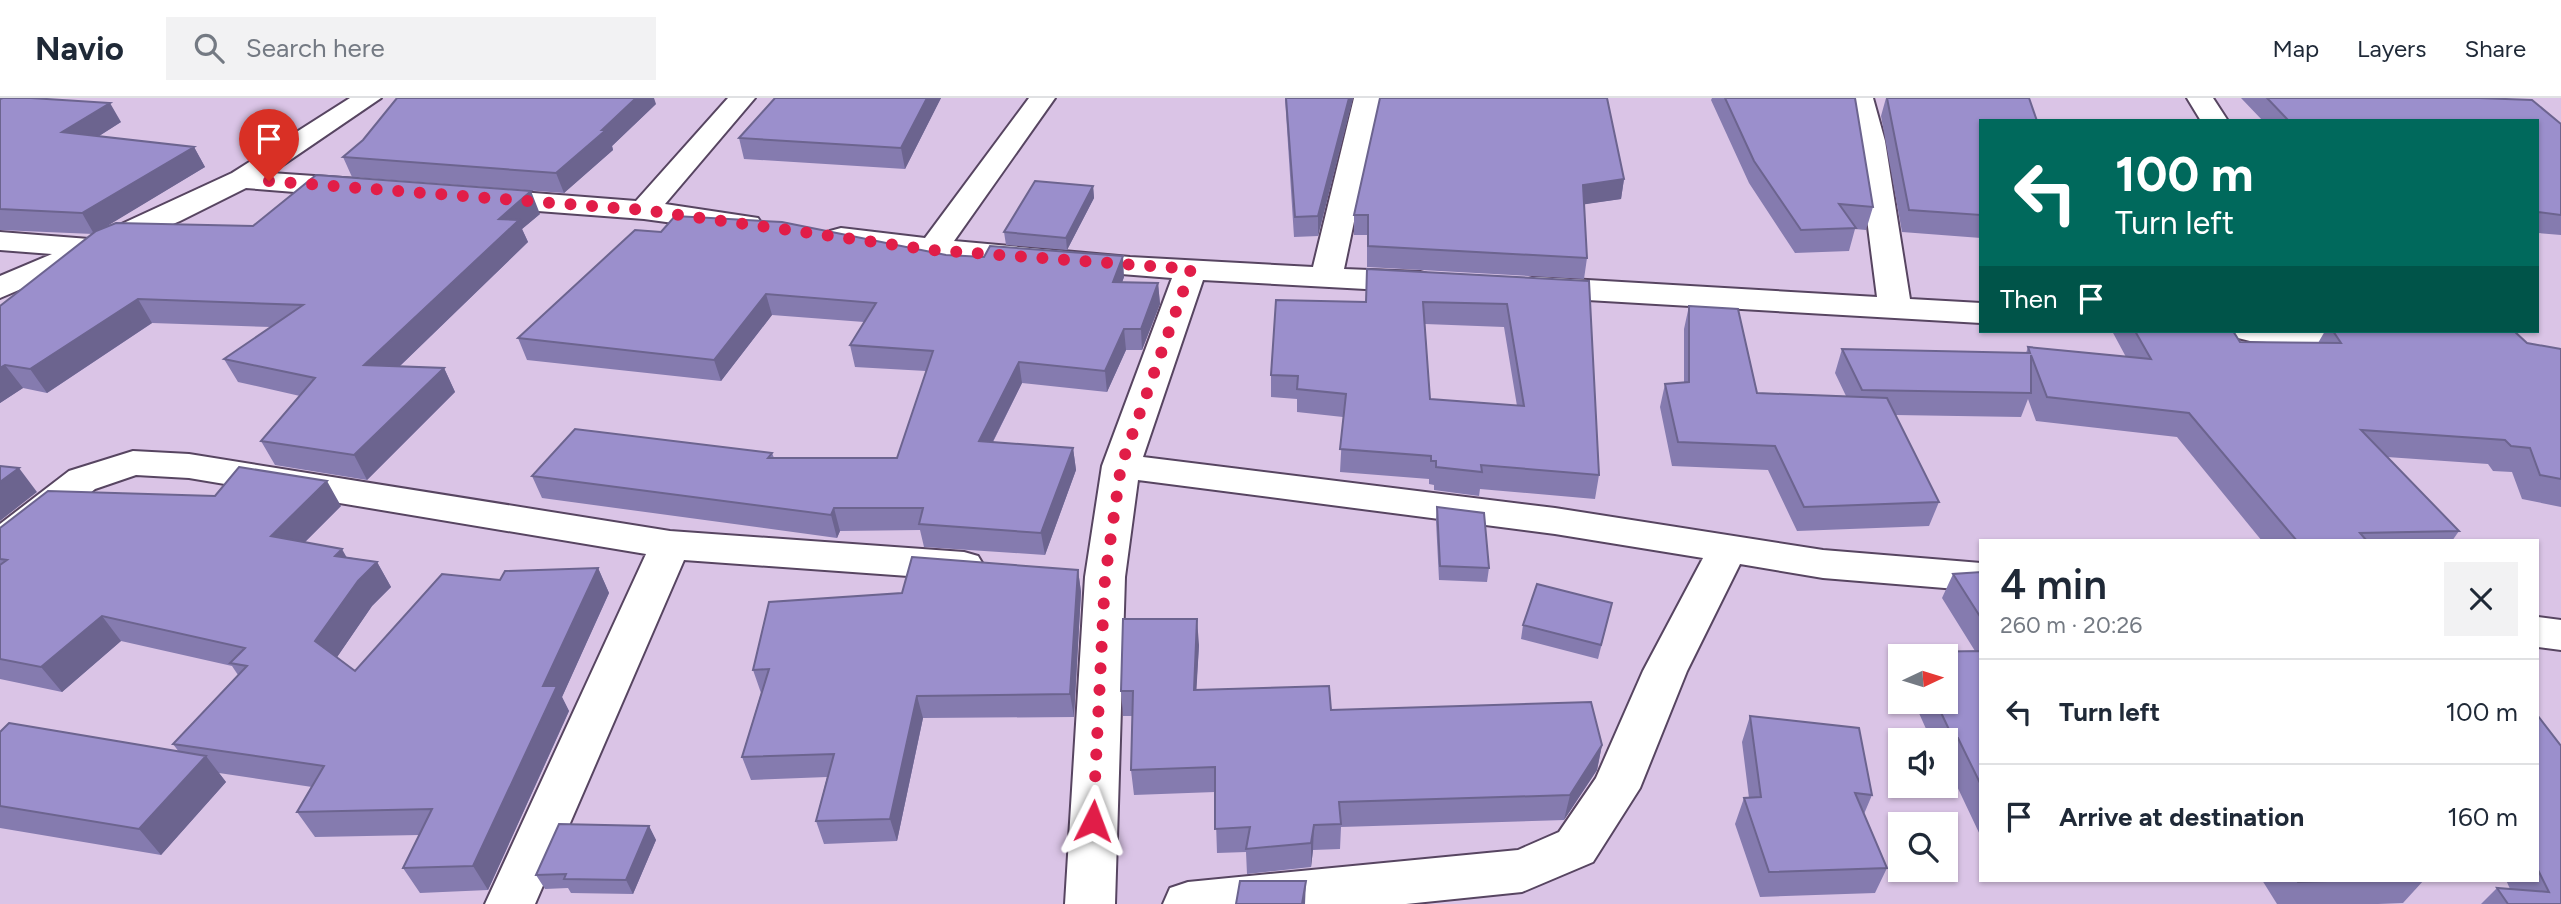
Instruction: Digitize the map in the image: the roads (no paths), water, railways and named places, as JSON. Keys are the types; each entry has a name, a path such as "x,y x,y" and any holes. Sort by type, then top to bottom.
{"street":[{"path":"0,288 95,248 242,179 368,98"},
{"path":"644,210 742,98"},
{"path":"932,250 1042,98"},
{"path":"1326,277 1367,98"},
{"path":"1860,98 1871,141 1895,307"},
{"path":"2200,98 2215,119"},
{"path":"242,179 388,190"},
{"path":"455,195 644,210 932,250 1191,269 1450,283"},
{"path":"0,241 95,248"},
{"path":"1090,904 1087,576 1121,466 1191,269"},
{"path":"1504,286 1979,313"},
{"path":"2284,333 2334,336 2356,333"},
{"path":"0,544 82,480 133,463 189,466 670,545 1005,569"},
{"path":"1121,466 1555,521 1727,551 1823,564 1979,578"},
{"path":"510,904 670,545"},
{"path":"1188,904 1522,871 1576,847 1616,788 1665,671 1727,551"},
{"path":"2539,632 2561,635"}]}
